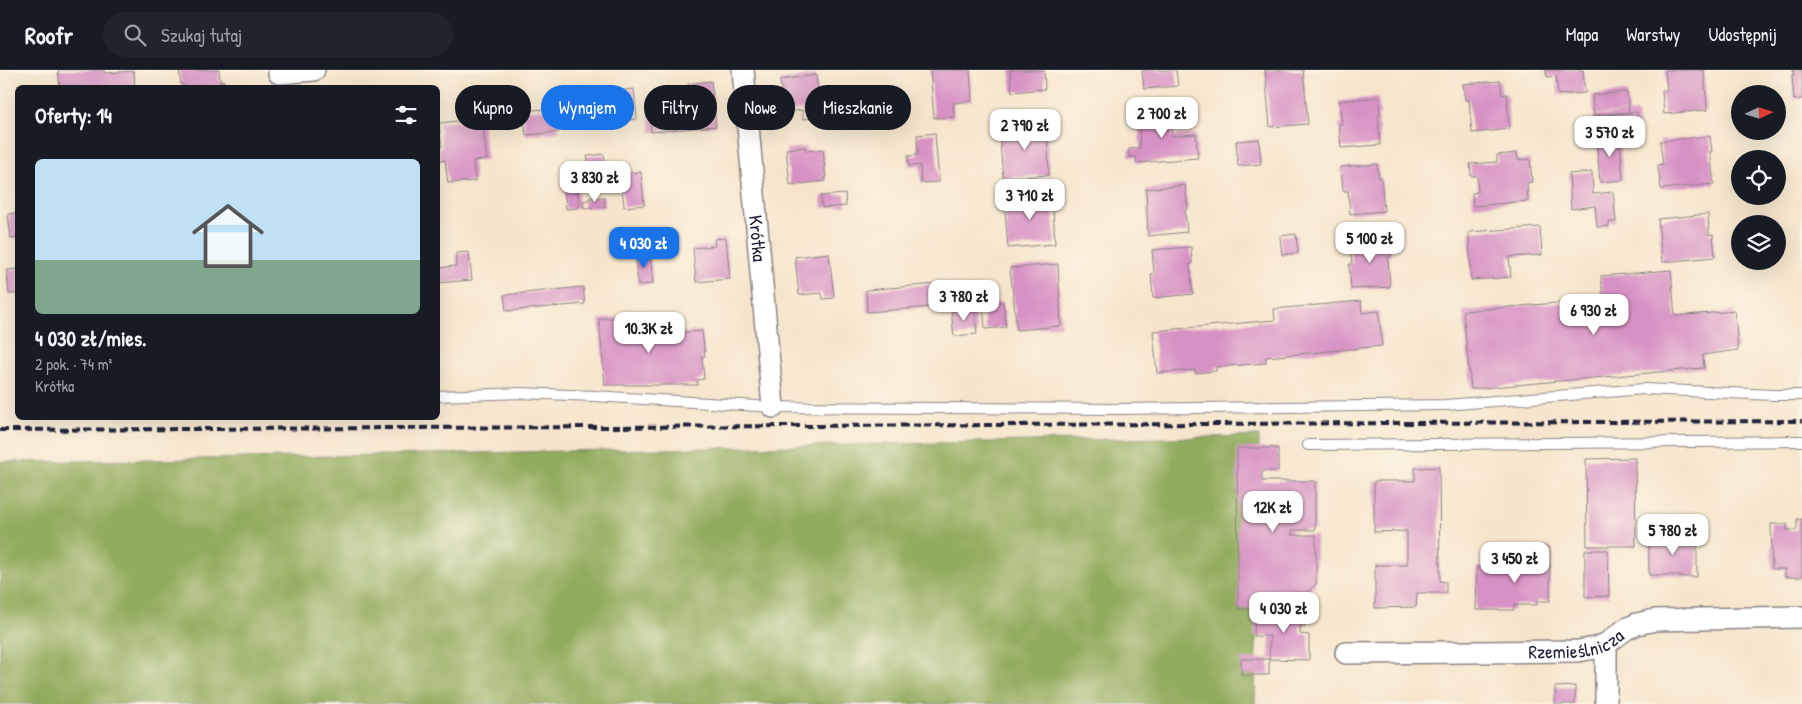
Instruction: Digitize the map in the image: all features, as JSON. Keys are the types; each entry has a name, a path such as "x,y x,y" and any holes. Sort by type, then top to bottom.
{"street":[{"path":"279,77 314,70"},
{"name":"Krótka","path":"743,70 773,407"},
{"name":"Rzemieślnicza","path":"1346,653 1578,650 1595,648 1606,644 1626,629 1637,624 1655,620 1802,617"},
{"path":"1606,644 1606,704"}],"lane":[{"path":"440,396 529,393 773,407 1118,409 1445,404 1644,389 1773,396 1802,395"},
{"path":"1308,445 1802,440"}],"green space":[{"path":"1259,436 1255,704 0,704 0,462"}],"building":[{"path":"58,70 104,70 104,73 134,71 135,85 60,85"},
{"path":"179,70 219,70 220,82 224,81 225,85 186,85 181,85"},
{"path":"930,70 970,70 972,101 953,103 954,117 934,118"},
{"path":"1010,70 1044,70 1045,89 1012,92"},
{"path":"1142,70 1176,70 1178,86 1144,89"},
{"path":"1265,70 1303,70 1308,124 1270,127"},
{"path":"1546,70 1583,70 1585,93 1558,95 1556,76 1547,77"},
{"path":"1665,70 1704,70 1707,110 1664,114 1662,91 1667,91"},
{"path":"1793,70 1802,70 1802,99 1794,100"},
{"path":"816,75 817,85 805,85 805,119 803,119 802,110 795,111 795,85 781,85 780,80"},
{"path":"711,81 711,85 688,85"},
{"path":"1500,81 1502,95 1507,94 1509,129 1472,133 1469,100 1465,100 1463,84"},
{"path":"634,89 637,119 634,119"},
{"path":"1627,92 1629,112 1594,115 1592,95"},
{"path":"1378,97 1380,145 1341,148 1339,124 1342,124 1339,101"},
{"path":"1170,108 1172,136 1196,134 1198,158 1136,163 1136,157 1129,157 1129,149 1140,148 1138,111"},
{"path":"541,109 541,130 559,130 559,132 526,135 525,130 531,130 531,110"},
{"path":"1637,112 1639,128 1595,132 1593,116"},
{"path":"455,121 455,130 483,130 487,160 473,161 475,181 448,183 445,160 440,161 440,148 442,147 440,123"},
{"path":"1047,124 1049,175 1003,178 999,128"},
{"path":"651,130 673,130 651,132"},
{"path":"935,133 939,182 921,183 920,165 909,166 908,156 918,155 917,135"},
{"path":"1619,134 1623,180 1600,182 1596,136"},
{"path":"1710,136 1714,184 1661,189 1658,165 1663,164 1660,141"},
{"path":"1259,139 1261,164 1238,166 1236,141"},
{"path":"805,147 806,151 823,149 826,181 790,185 786,149"},
{"path":"1517,153 1518,160 1530,159 1532,182 1527,183 1528,201 1473,206 1472,193 1478,192 1477,176 1471,176 1470,164 1497,162 1497,155"},
{"path":"604,154 605,163 589,165 587,156"},
{"path":"1377,164 1379,178 1381,177 1384,211 1350,214 1348,191 1343,191 1341,167"},
{"path":"641,172 644,205 624,207 622,188 613,188 612,174"},
{"path":"1592,172 1593,194 1613,192 1616,222 1609,222 1609,226 1597,227 1595,206 1571,209 1569,174"},
{"path":"576,174 579,208 566,209 563,175"},
{"path":"1185,185 1188,209 1185,210 1187,232 1148,236 1146,189"},
{"path":"1052,193 1055,244 1008,248 1004,198"},
{"path":"845,194 846,206 822,208 821,196"},
{"path":"604,197 605,207 584,208 583,201 589,200 589,198"},
{"path":"15,213 15,238 11,239 8,214"},
{"path":"1708,214 1709,235 1713,234 1715,257 1662,262 1658,219"},
{"path":"1540,227 1542,255 1509,257 1511,277 1471,280 1469,232"},
{"path":"1296,234 1298,253 1282,255 1280,236"},
{"path":"726,238 730,279 696,282 693,248 715,246 714,239"},
{"path":"1390,238 1391,256 1388,257 1390,287 1351,289 1349,264 1352,264 1350,241"},
{"path":"1191,247 1192,264 1190,264 1193,294 1153,298 1151,274 1154,273 1152,250"},
{"path":"469,252 472,280 440,283 440,268 456,266 456,253"},
{"path":"650,253 653,284 638,285 635,254"},
{"path":"829,253 834,298 823,299 822,293 799,295 795,257"},
{"path":"1058,264 1061,326 1017,330 1010,268"},
{"path":"15,269 15,294 9,294 7,270"},
{"path":"1671,270 1675,316 1735,311 1738,350 1703,355 1704,368 1471,389 1463,311 1603,299 1601,276"},
{"path":"936,284 937,301 945,300 945,306 867,312 866,290"},
{"path":"583,287 585,304 506,311 504,295"},
{"path":"1361,301 1362,313 1379,311 1382,346 1266,357 1266,363 1216,367 1216,371 1195,373 1195,370 1157,373 1153,331 1275,320 1274,309"},
{"path":"1003,302 1006,327 985,329 983,303"},
{"path":"974,308 977,334 954,336 951,311"},
{"path":"646,315 648,335 702,331 705,356 702,356 704,379 697,380 698,385 605,385 599,319"},
{"path":"1237,448 1278,448 1278,471 1262,471 1262,481 1315,481 1315,530 1292,530 1292,535 1316,535 1316,584 1306,593 1280,593 1280,610 1238,609"},
{"path":"1635,458 1636,546 1587,546 1586,459"},
{"path":"1439,467 1440,581 1446,582 1446,593 1417,593 1416,607 1375,608 1375,565 1407,565 1407,531 1374,532 1374,481 1415,481 1415,468"},
{"path":"1797,519 1802,519 1802,577 1785,577 1785,569 1772,569 1771,524 1787,524 1787,530 1797,530"},
{"path":"1649,535 1673,535 1673,538 1697,537 1697,577 1649,575"},
{"path":"1535,547 1550,547 1550,601 1537,601 1537,605 1514,605 1514,610 1476,610 1477,567 1512,567 1512,562 1535,562"},
{"path":"1585,550 1608,550 1609,596 1585,597"},
{"path":"1255,611 1305,611 1305,626 1300,626 1300,634 1309,635 1309,660 1269,659 1270,636 1254,636"},
{"path":"1241,659 1269,659 1269,675 1241,675"},
{"path":"1575,686 1575,704 1555,704 1555,687"}],"railway":[{"path":"0,430 1802,421"}]}
